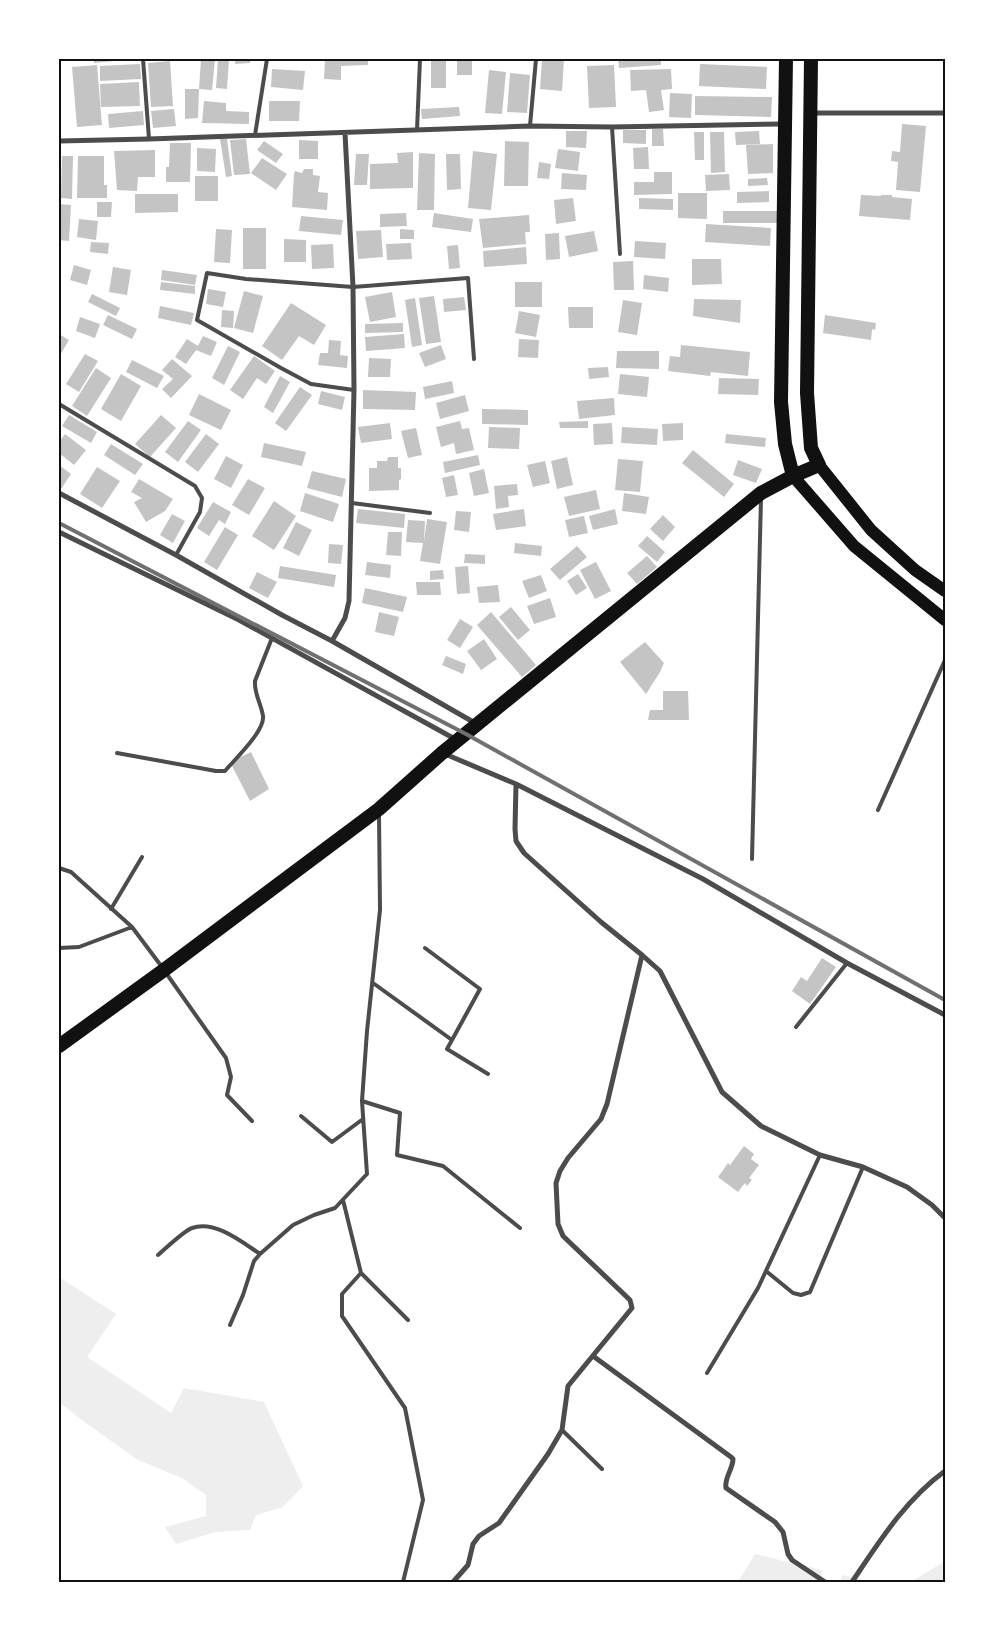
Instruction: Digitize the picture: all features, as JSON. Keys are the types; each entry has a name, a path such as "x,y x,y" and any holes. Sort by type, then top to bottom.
{"highway":[{"path":"786,59 781,402 785,444 793,476"},
{"path":"59,1046 379,809 442,753 761,493 819,465 811,448 807,393 811,59"}],"main road":[{"path":"819,465 871,530 915,570 945,590"},
{"path":"793,476 854,546 945,620"}],"street":[{"path":"810,113 945,113"},
{"path":"59,141 530,126 785,124"},
{"path":"332,641 345,618 349,601 352,503 354,287 346,133"},
{"path":"59,493 332,641 477,725"},
{"path":"59,532 239,620 457,741"},
{"path":"442,753 458,758 516,784 703,879 847,964 945,1015"},
{"path":"516,784 514,829 516,842 524,853 601,922 660,971 722,1092 760,1126 820,1155 863,1167 907,1187 932,1205 945,1218"},
{"path":"454,1582 468,1565 474,1544 480,1536 499,1523 548,1454 562,1430 568,1386 632,1308 630,1300 563,1236 558,1224 556,1183 560,1171 568,1158 601,1119 607,1104 642,955"},
{"path":"593,1356 731,1457 733,1465 725,1484 726,1488 775,1522 782,1532 788,1554 792,1560 825,1582"},
{"path":"852,1582 883,1534 909,1503 945,1471"}],"lane":[{"path":"143,59 149,139"},
{"path":"255,135 267,59"},
{"path":"417,130 420,59"},
{"path":"530,126 536,59"},
{"path":"612,126 620,254"},
{"path":"354,390 311,384 197,320 207,273 246,279 354,287 468,278 474,359"},
{"path":"59,404 196,486 202,498 200,512 176,555"},
{"path":"752,859 761,493"},
{"path":"352,503 430,513"},
{"path":"117,753 216,771 225,770 261,729 264,717 255,688 255,681 272,638"},
{"path":"878,810 945,660"},
{"path":"230,1324 243,1295 254,1261 260,1254 293,1225 335,1208 367,1174 362,1101 367,1031 380,910 379,809"},
{"path":"111,909 142,857"},
{"path":"59,868 71,872 132,927 226,1058 231,1076 228,1095 252,1121"},
{"path":"59,948 79,947 132,927"},
{"path":"425,948 480,989 448,1049 488,1074"},
{"path":"796,1028 847,964"},
{"path":"373,983 452,1040"},
{"path":"362,1101 400,1113 397,1155 443,1166 520,1228"},
{"path":"301,1116 332,1142 363,1119"},
{"path":"707,1373 758,1288 820,1155"},
{"path":"766,1271 793,1293 801,1295 810,1292 863,1167"},
{"path":"343,1200 361,1274 408,1320"},
{"path":"158,1255 191,1228 211,1227 230,1234 260,1254"},
{"path":"361,1274 342,1294 342,1316 406,1408 423,1500 403,1582"},
{"path":"562,1430 602,1469"}],"shaded area":[{"path":"59,1277 116,1314 87,1357 171,1413 184,1388 264,1402 303,1486 283,1507 256,1515 250,1530 215,1532 176,1544 165,1527 206,1516 206,1495 182,1478 138,1460 59,1402"},
{"path":"755,1554 822,1570 821,1582 738,1582"},
{"path":"945,1561 945,1582 911,1582"},
{"path":"842,1575 873,1582 841,1582"}],"building":[{"path":"94,59 124,59 124,60 94,63"},
{"path":"201,59 215,59 212,90 199,89"},
{"path":"218,59 229,59 227,89 216,88"},
{"path":"235,59 250,59 250,63 235,64"},
{"path":"325,59 368,59 368,65 341,66 341,80 324,79"},
{"path":"457,59 472,59 472,75 457,75"},
{"path":"542,59 564,59 562,91 540,89"},
{"path":"618,59 661,59 661,65 619,68"},
{"path":"170,61 173,106 151,107 148,63"},
{"path":"431,61 446,61 446,88 431,88"},
{"path":"140,64 141,79 100,81 100,66"},
{"path":"700,64 767,67 766,89 699,86"},
{"path":"97,65 102,125 77,127 72,67"},
{"path":"614,65 616,107 589,108 587,66"},
{"path":"272,69 305,71 303,90 271,87"},
{"path":"671,69 672,89 661,90 664,110 649,112 646,90 631,91 630,70"},
{"path":"489,70 506,72 502,114 485,113"},
{"path":"510,73 530,75 527,113 507,112"},
{"path":"139,82 140,106 101,107 100,84"},
{"path":"185,89 199,89 198,118 185,119"},
{"path":"670,93 692,94 691,118 669,117"},
{"path":"695,96 772,97 771,117 695,115"},
{"path":"204,101 226,103 226,111 249,112 249,124 202,123"},
{"path":"269,101 300,101 299,121 269,121"},
{"path":"459,107 460,116 422,119 421,109"},
{"path":"174,109 176,126 153,128 151,111"},
{"path":"143,111 144,125 109,128 108,114"},
{"path":"902,124 926,126 920,192 896,190 898,162 891,161 892,151 900,152"},
{"path":"652,129 663,129 664,146 652,146"},
{"path":"623,130 646,130 646,144 623,143"},
{"path":"566,131 587,131 586,148 566,147"},
{"path":"759,131 760,144 736,145 735,132"},
{"path":"694,132 704,132 704,160 695,160"},
{"path":"710,132 724,132 725,172 711,173"},
{"path":"220,139 227,139 232,176 226,177"},
{"path":"246,139 250,174 234,175 230,140"},
{"path":"299,140 318,141 318,159 299,159"},
{"path":"264,141 283,154 276,163 257,150"},
{"path":"505,141 529,142 528,186 504,186"},
{"path":"170,143 191,143 190,182 166,182 166,167 169,167"},
{"path":"773,144 773,173 748,174 746,145"},
{"path":"648,147 649,169 634,169 633,148"},
{"path":"197,148 216,149 215,172 197,171"},
{"path":"558,149 580,152 578,171 555,168"},
{"path":"155,150 155,177 138,177 137,191 117,190 114,151"},
{"path":"473,151 497,154 491,210 468,208"},
{"path":"413,152 413,188 370,189 370,164 398,163 397,153"},
{"path":"419,153 435,154 434,210 417,210"},
{"path":"356,154 369,154 367,185 354,185"},
{"path":"446,154 460,154 461,189 447,190"},
{"path":"62,156 73,156 72,199 61,198"},
{"path":"78,156 104,156 104,185 107,185 107,198 77,198"},
{"path":"262,158 287,174 276,190 251,173"},
{"path":"539,162 551,164 549,179 537,178"},
{"path":"304,169 313,169 313,175 320,176 318,192 328,193 327,210 292,207 294,174 295,171 302,173"},
{"path":"654,172 672,172 672,194 634,195 634,182 654,182"},
{"path":"562,173 587,175 586,190 561,189"},
{"path":"729,174 730,190 706,191 705,175"},
{"path":"195,176 218,176 218,201 195,201"},
{"path":"767,178 768,185 748,186 748,179"},
{"path":"769,191 769,202 737,203 737,192"},
{"path":"678,193 707,193 707,219 678,218"},
{"path":"135,194 178,194 178,212 135,213"},
{"path":"861,195 892,195 892,197 912,199 910,220 859,216"},
{"path":"573,198 576,221 556,224 554,200"},
{"path":"639,198 673,199 673,210 639,209"},
{"path":"97,202 112,202 111,217 97,217"},
{"path":"59,204 71,205 69,241 59,240"},
{"path":"723,211 778,211 778,223 723,223"},
{"path":"406,213 407,226 380,227 380,214"},
{"path":"434,213 473,219 471,232 432,227"},
{"path":"529,215 530,232 525,232 526,244 483,248 479,219"},
{"path":"301,216 343,220 341,235 299,231"},
{"path":"79,219 98,221 96,240 77,237"},
{"path":"706,224 771,228 770,246 705,242"},
{"path":"243,228 266,228 266,269 243,269"},
{"path":"216,229 232,230 230,263 214,262"},
{"path":"400,229 414,230 414,239 400,239"},
{"path":"381,230 383,257 358,259 356,231"},
{"path":"594,231 598,251 569,257 565,236"},
{"path":"559,233 560,259 546,260 545,234"},
{"path":"284,239 306,240 306,262 284,262"},
{"path":"635,241 666,243 665,259 634,257"},
{"path":"91,242 109,243 108,254 90,252"},
{"path":"411,243 412,259 387,260 386,244"},
{"path":"333,244 334,268 312,269 311,245"},
{"path":"458,245 460,268 449,269 447,246"},
{"path":"526,247 527,264 484,267 483,251"},
{"path":"692,259 721,259 722,284 692,285"},
{"path":"633,261 634,290 614,290 613,262"},
{"path":"74,265 91,270 87,285 70,280"},
{"path":"113,267 131,270 127,295 109,292"},
{"path":"162,270 197,275 195,285 161,280"},
{"path":"644,275 669,278 668,292 643,289"},
{"path":"161,282 195,286 195,294 160,290"},
{"path":"515,282 542,282 542,307 515,307"},
{"path":"208,289 226,292 223,307 206,304"},
{"path":"244,291 263,296 253,333 234,328"},
{"path":"392,292 396,317 370,322 365,297"},
{"path":"92,294 120,308 116,316 88,302"},
{"path":"434,296 441,342 426,344 419,298"},
{"path":"464,297 466,310 444,312 443,299"},
{"path":"415,298 422,345 412,347 405,300"},
{"path":"694,299 741,300 740,323 693,316"},
{"path":"623,300 642,303 637,335 618,332"},
{"path":"291,303 326,325 314,345 299,336 282,360 262,346"},
{"path":"160,306 194,313 191,325 158,318"},
{"path":"568,307 593,307 593,328 569,328"},
{"path":"222,310 234,311 233,328 221,327"},
{"path":"519,311 540,315 536,337 515,333"},
{"path":"108,315 137,329 132,339 103,325"},
{"path":"825,315 876,323 875,330 872,329 871,340 823,333"},
{"path":"80,317 100,324 95,338 76,331"},
{"path":"403,323 403,332 365,333 365,324"},
{"path":"59,334 69,340 59,357"},
{"path":"404,334 405,348 366,351 365,337"},
{"path":"203,336 217,342 211,356 196,350 186,364 175,357 187,339 198,346"},
{"path":"519,339 539,340 538,358 518,357"},
{"path":"329,340 341,341 340,355 348,356 347,368 318,365 320,353 328,353"},
{"path":"441,345 446,359 425,367 419,353"},
{"path":"681,345 750,352 748,376 711,372 710,376 668,371 670,356 680,357"},
{"path":"228,346 240,352 224,385 212,378"},
{"path":"617,351 659,351 659,369 616,368"},
{"path":"85,354 98,361 79,392 66,384"},
{"path":"254,356 275,371 266,384 257,378 243,399 230,390"},
{"path":"369,358 391,359 390,377 368,377"},
{"path":"172,359 192,376 171,398 162,389 173,379 162,370"},
{"path":"132,360 164,376 157,388 126,372"},
{"path":"608,367 609,377 589,379 588,368"},
{"path":"96,368 111,378 87,416 72,406"},
{"path":"121,374 141,386 121,421 101,409"},
{"path":"620,374 649,377 647,397 618,394"},
{"path":"280,376 290,382 273,413 264,407"},
{"path":"719,378 759,379 758,395 718,394"},
{"path":"452,381 454,393 425,399 423,387"},
{"path":"300,387 312,395 286,431 275,423"},
{"path":"363,390 416,392 415,410 363,409"},
{"path":"321,391 345,397 342,410 318,404"},
{"path":"199,394 231,410 221,430 189,415"},
{"path":"465,395 469,411 440,419 436,403"},
{"path":"614,398 615,415 579,419 577,401"},
{"path":"482,409 528,410 528,425 482,424"},
{"path":"69,415 97,432 91,443 62,426"},
{"path":"161,415 176,428 150,457 135,444"},
{"path":"188,421 201,430 178,462 165,452"},
{"path":"460,421 462,429 469,428 474,450 456,454 454,443 441,447 436,427"},
{"path":"588,421 588,428 560,428 559,422"},
{"path":"390,423 392,439 361,443 358,427"},
{"path":"612,423 613,444 594,445 593,424"},
{"path":"683,423 683,440 663,441 662,424"},
{"path":"489,427 520,428 519,449 488,448"},
{"path":"622,427 658,429 657,445 621,443"},
{"path":"416,428 422,455 408,458 401,431"},
{"path":"65,434 86,450 74,465 59,453 59,442"},
{"path":"206,434 219,444 198,472 185,462"},
{"path":"726,434 766,438 765,447 725,443"},
{"path":"264,443 306,452 302,466 261,457"},
{"path":"111,444 143,464 135,475 104,455"},
{"path":"693,450 734,484 724,497 682,463"},
{"path":"478,455 480,465 445,473 443,462"},
{"path":"226,456 243,465 231,488 214,479"},
{"path":"388,457 398,457 398,468 401,468 399,490 369,491 369,468 377,468 377,461 387,461"},
{"path":"567,457 573,485 557,489 551,461"},
{"path":"618,459 643,461 640,492 615,490"},
{"path":"738,460 762,469 756,483 733,475"},
{"path":"545,461 550,483 533,487 527,465"},
{"path":"59,465 71,474 61,489 59,488"},
{"path":"97,467 120,481 102,508 80,494"},
{"path":"484,469 489,493 474,496 469,473"},
{"path":"312,471 346,479 342,497 307,488"},
{"path":"454,475 458,495 446,497 442,478"},
{"path":"139,479 173,499 165,511 146,522 134,502 142,498 131,492"},
{"path":"248,479 265,488 249,515 232,505"},
{"path":"517,484 518,495 508,496 509,507 496,509 494,486"},
{"path":"596,490 600,509 569,516 564,497"},
{"path":"305,493 339,504 333,522 300,511"},
{"path":"624,493 649,497 646,514 622,511"},
{"path":"274,501 296,516 274,550 252,536"},
{"path":"213,502 231,512 225,524 219,520 209,536 197,528"},
{"path":"358,509 405,514 404,528 356,523"},
{"path":"524,509 526,526 496,530 493,514"},
{"path":"615,509 618,524 593,530 589,516"},
{"path":"456,511 471,512 469,532 454,530"},
{"path":"172,514 185,521 173,543 160,535"},
{"path":"663,515 675,527 663,541 650,529"},
{"path":"584,516 588,533 569,537 565,520"},
{"path":"427,519 447,522 440,564 420,561 423,543 406,542 408,520 425,521 424,542"},
{"path":"296,522 312,530 299,556 283,548"},
{"path":"225,527 238,535 217,570 204,562"},
{"path":"388,532 402,532 401,556 386,555"},
{"path":"647,536 665,552 657,562 638,546"},
{"path":"515,543 542,546 541,556 514,553"},
{"path":"329,544 343,545 341,564 328,563"},
{"path":"577,546 587,557 560,580 550,569"},
{"path":"465,554 485,555 485,564 464,563"},
{"path":"647,556 657,567 637,584 627,573"},
{"path":"367,562 391,565 390,578 365,575"},
{"path":"596,562 611,591 595,599 580,570"},
{"path":"280,566 336,575 334,587 278,578"},
{"path":"468,566 470,593 457,594 455,567"},
{"path":"443,570 444,579 430,580 430,571"},
{"path":"257,572 277,582 268,598 249,588"},
{"path":"578,574 587,588 576,595 567,581"},
{"path":"541,575 547,591 529,598 522,581"},
{"path":"416,582 440,582 441,595 417,595"},
{"path":"498,585 500,602 479,603 477,587"},
{"path":"365,588 407,597 403,612 362,603"},
{"path":"550,598 556,617 534,624 527,606"},
{"path":"511,607 530,630 518,640 499,617"},
{"path":"379,612 399,617 394,636 375,632"},
{"path":"491,612 536,665 522,677 477,625"},
{"path":"460,619 473,627 460,648 447,640"},
{"path":"484,639 497,659 481,670 467,651"},
{"path":"645,642 664,663 646,694 620,662"},
{"path":"446,656 466,664 463,674 442,665"},
{"path":"663,691 688,691 689,720 648,720 650,710 663,710"},
{"path":"251,752 269,789 250,801 230,762"},
{"path":"822,958 836,967 810,1004 792,991 801,977 807,981"},
{"path":"744,1146 754,1154 751,1159 759,1165 749,1178 752,1180 747,1186 745,1183 738,1192 718,1177"}],"railway":[{"path":"59,523 466,734 945,1000"}]}
